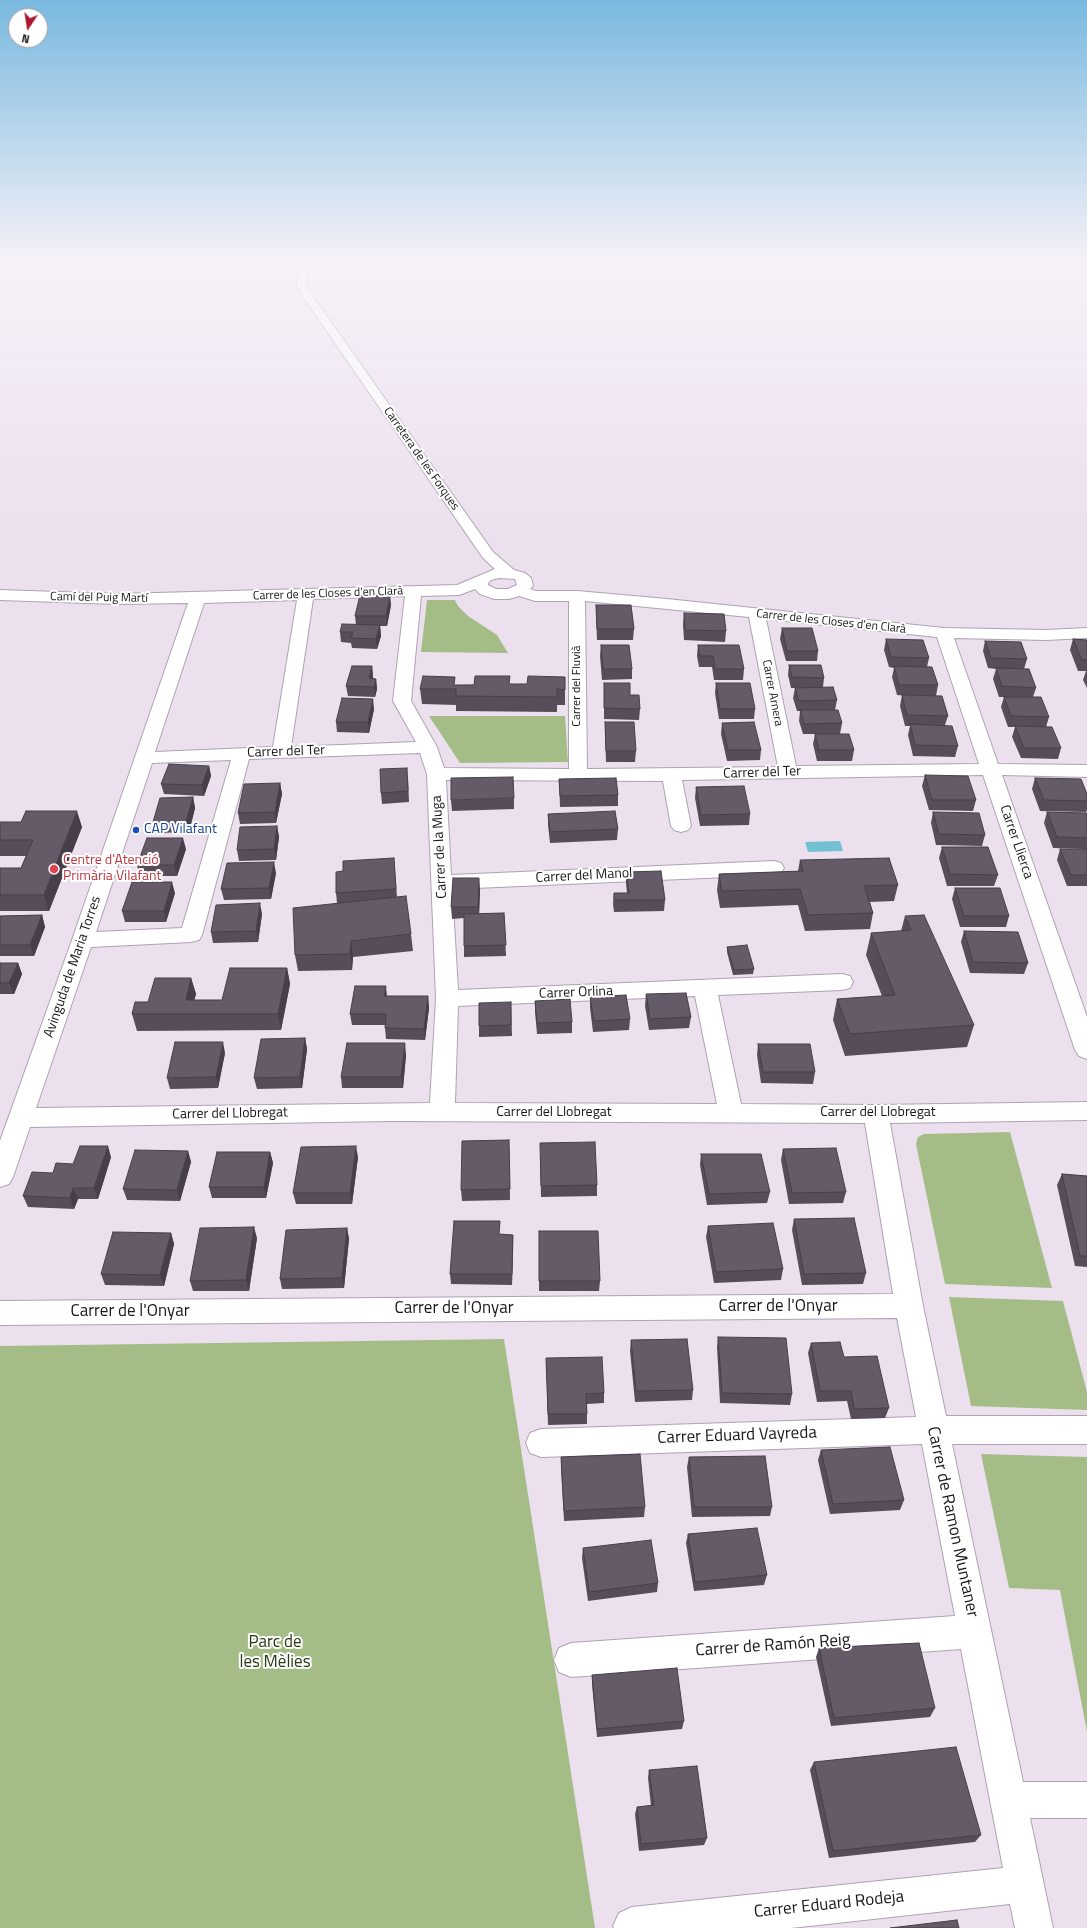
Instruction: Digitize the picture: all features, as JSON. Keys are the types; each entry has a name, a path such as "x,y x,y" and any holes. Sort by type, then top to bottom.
{"street":[{"name":"Carretera de les Forques","path":"345,350 488,555 509,573 520,576 522,586"},
{"path":"484,584 490,571 488,555"},
{"path":"484,584 497,573 509,573"},
{"path":"484,584 494,594 509,594 522,586"},
{"name":"Carrer de les Closes d'en Clarà","path":"198,598 459,590 471,593 484,584"},
{"name":"Carrer de les Closes d'en Clarà","path":"522,586 536,596 576,596 944,633 1046,635 1087,633"},
{"name":"Carrer de la Muga","path":"414,591 402,701 428,747 436,774 447,998 442,1112"},
{"path":"281,752 306,594"},
{"name":"Camí del Puig Martí","path":"0,595 118,599 198,598"},
{"name":"Carrer del Fluvià","path":"576,596 578,775"},
{"name":"Avinguda de Maria Torres","path":"0,1177 83,940 198,598"},
{"name":"Carrer Arnera","path":"757,615 788,772"},
{"name":"Carrer Llierca","path":"944,633 1087,1050"},
{"name":"Carrer del Ter","path":"144,758 242,753 428,747"},
{"path":"83,940 191,935 242,753"},
{"name":"Carrer del Ter","path":"436,774 671,776 788,772 990,769 1087,770"},
{"path":"671,776 681,826"},
{"name":"Carrer del Manol","path":"442,883 774,868"},
{"name":"Carrer Orlina","path":"447,998 842,982"},
{"path":"705,988 730,1113"},
{"name":"Carrer del Llobregat","path":"21,1118 442,1112 876,1114 1087,1111"},
{"name":"Carrer de Ramon Muntaner","path":"876,1114 908,1306 1034,1928"},
{"name":"Carrer de l'Onyar","path":"0,1313 908,1306"},
{"name":"Carrer Eduard Vayreda","path":"541,1443 933,1430 1087,1430"},
{"name":"Carrer de Ramón Reig","path":"571,1660 974,1631"},
{"path":"1009,1800 1087,1800"},
{"name":"Carrer Eduard Rodeja","path":"632,1926 1026,1884"}],"green space":[{"path":"427,600 455,600 458,606 468,616 497,635 508,653 421,652"},
{"path":"429,716 565,716 568,762 460,763"},
{"path":"1010,1132 1052,1288 945,1284 916,1144 918,1137 924,1134"},
{"path":"949,1297 1063,1301 1087,1392 1087,1410 971,1406"},
{"name":"Parc de les Mèlies","path":"504,1339 595,1928 0,1928 0,1346"},
{"path":"981,1454 1087,1457 1087,1732 1060,1590 1009,1588"}],"water":[{"path":"840,841 843,851 808,852 805,842"}],"building":[{"path":"360,595 390,595 386,616 355,616"},
{"path":"596,605 631,605 634,629 597,629"},
{"path":"684,613 724,614 726,631 685,630"},
{"path":"342,624 380,625 376,639 351,638 353,632 340,632"},
{"path":"782,628 812,628 818,651 787,651"},
{"path":"886,639 923,640 929,658 891,657"},
{"path":"1073,639 1087,640 1087,660 1082,660"},
{"path":"985,641 1021,642 1027,659 991,658"},
{"path":"601,645 629,645 632,669 603,669"},
{"path":"698,645 739,645 744,669 715,669 713,656 700,656"},
{"path":"789,665 821,665 824,678 792,677"},
{"path":"352,666 372,666 369,678 376,679 374,687 346,686"},
{"path":"894,666 932,667 938,685 899,685"},
{"path":"996,668 1029,669 1036,688 1002,686"},
{"path":"423,676 455,677 454,685 474,685 475,676 510,676 509,684 527,684 528,676 565,677 565,690 557,689 557,697 456,696 456,689 420,689"},
{"path":"604,683 630,683 630,695 639,695 640,709 604,708"},
{"path":"716,683 750,683 755,709 720,709"},
{"path":"833,687 837,700 799,701 795,688"},
{"path":"902,695 942,696 948,716 907,715"},
{"path":"1004,697 1041,697 1049,717 1011,716"},
{"path":"342,698 373,699 368,722 336,722"},
{"path":"800,710 838,710 842,723 804,724"},
{"path":"605,722 634,722 636,751 606,751"},
{"path":"754,722 761,750 728,750 722,723"},
{"path":"910,724 952,726 958,746 915,745"},
{"path":"1015,726 1052,727 1061,748 1024,748"},
{"path":"815,734 849,734 854,750 819,750"},
{"path":"169,764 209,766 202,785 161,784"},
{"path":"407,768 408,791 381,793 380,769"},
{"path":"925,775 968,776 976,800 932,800"},
{"path":"513,777 514,798 451,800 451,778"},
{"path":"616,778 618,795 560,796 559,779"},
{"path":"1035,778 1081,779 1087,794 1087,801 1044,800"},
{"path":"280,783 275,812 238,813 244,784"},
{"path":"744,786 750,814 701,815 696,787"},
{"path":"193,797 186,822 153,822 160,798"},
{"path":"26,811 77,811 44,895 0,895 0,868 21,868 33,840 0,840 0,822 21,822"},
{"path":"615,811 618,829 550,832 548,814"},
{"path":"933,812 979,813 985,835 939,834"},
{"path":"1047,812 1087,813 1087,838 1057,837"},
{"path":"277,826 274,849 237,850 240,827"},
{"path":"147,838 183,838 174,865 137,865"},
{"path":"942,847 988,847 998,875 950,874"},
{"path":"1060,849 1087,849 1087,875 1071,875"},
{"path":"394,858 396,889 336,893 336,872 343,871 343,861"},
{"path":"889,858 898,885 864,886 873,913 808,915 800,889 722,891 719,874 803,871 800,860"},
{"path":"274,862 269,888 221,889 227,863"},
{"path":"661,871 665,900 614,900 614,893 629,893 626,872"},
{"path":"453,878 479,878 478,907 451,907"},
{"path":"132,882 172,882 164,911 122,911"},
{"path":"955,888 1000,888 1009,916 964,916"},
{"path":"406,896 411,934 351,941 350,954 295,955 293,908"},
{"path":"260,903 256,931 211,932 216,905"},
{"path":"504,913 506,945 464,946 464,914"},
{"path":"42,915 30,945 0,945 0,916"},
{"path":"924,915 974,1025 850,1034 837,999 895,995 871,933 911,930 905,916"},
{"path":"964,931 1018,932 1028,963 973,962"},
{"path":"747,945 754,969 734,970 727,947"},
{"path":"0,963 18,963 9,983 0,983"},
{"path":"230,968 287,968 278,1014 132,1014 135,1002 148,1002 155,978 191,978 186,1000 222,1000"},
{"path":"355,986 386,986 384,996 428,996 424,1029 385,1028 386,1014 350,1014"},
{"path":"686,993 691,1017 650,1019 646,994"},
{"path":"626,995 630,1019 594,1021 590,997"},
{"path":"570,999 572,1022 537,1023 535,1001"},
{"path":"511,1002 511,1025 479,1026 479,1003"},
{"path":"305,1038 300,1077 254,1078 261,1039"},
{"path":"175,1042 223,1042 216,1077 167,1078"},
{"path":"347,1043 405,1043 401,1077 341,1077"},
{"path":"758,1044 810,1044 815,1072 763,1072"},
{"path":"509,1140 510,1189 461,1190 462,1141"},
{"path":"595,1142 597,1185 541,1186 540,1143"},
{"path":"80,1146 108,1146 94,1188 73,1188 70,1198 23,1196 32,1172 53,1173 56,1163 73,1164"},
{"path":"356,1146 350,1193 293,1193 301,1147"},
{"path":"836,1148 846,1192 792,1193 783,1149"},
{"path":"135,1150 188,1151 177,1190 123,1189"},
{"path":"217,1152 270,1152 264,1187 209,1187"},
{"path":"701,1154 761,1154 770,1192 709,1194"},
{"path":"1062,1174 1087,1176 1087,1256 1080,1256"},
{"path":"854,1218 866,1273 804,1274 794,1219"},
{"path":"454,1221 500,1221 499,1234 513,1235 512,1274 450,1274"},
{"path":"773,1223 783,1269 716,1272 708,1226"},
{"path":"254,1227 246,1280 190,1281 200,1228"},
{"path":"347,1228 342,1278 280,1279 286,1230"},
{"path":"539,1231 598,1231 600,1281 539,1281"},
{"path":"113,1232 171,1233 160,1275 101,1274"},
{"path":"718,1337 786,1338 792,1394 722,1393"},
{"path":"687,1339 693,1390 636,1391 631,1340"},
{"path":"840,1342 844,1357 877,1356 889,1408 854,1409 851,1391 820,1391 811,1343"},
{"path":"602,1357 604,1393 586,1394 587,1414 548,1414 546,1358"},
{"path":"890,1447 904,1500 833,1504 821,1450"},
{"path":"640,1454 645,1507 564,1511 561,1457"},
{"path":"765,1456 772,1507 694,1507 689,1457"},
{"path":"757,1528 767,1575 695,1582 688,1534"},
{"path":"651,1540 658,1583 589,1592 583,1548"},
{"path":"919,1643 935,1708 834,1718 819,1648"},
{"path":"677,1668 684,1721 597,1729 592,1675"},
{"path":"956,1747 981,1835 833,1851 814,1762"},
{"path":"697,1766 707,1838 641,1844 637,1807 654,1805 649,1770"},
{"path":"957,1920 959,1928 890,1928"}],"place":[{"name":"CAP Vilafant","path":"136,830"},
{"name":"Centre d'Atenció Primària Vilafant","path":"54,869"}]}
